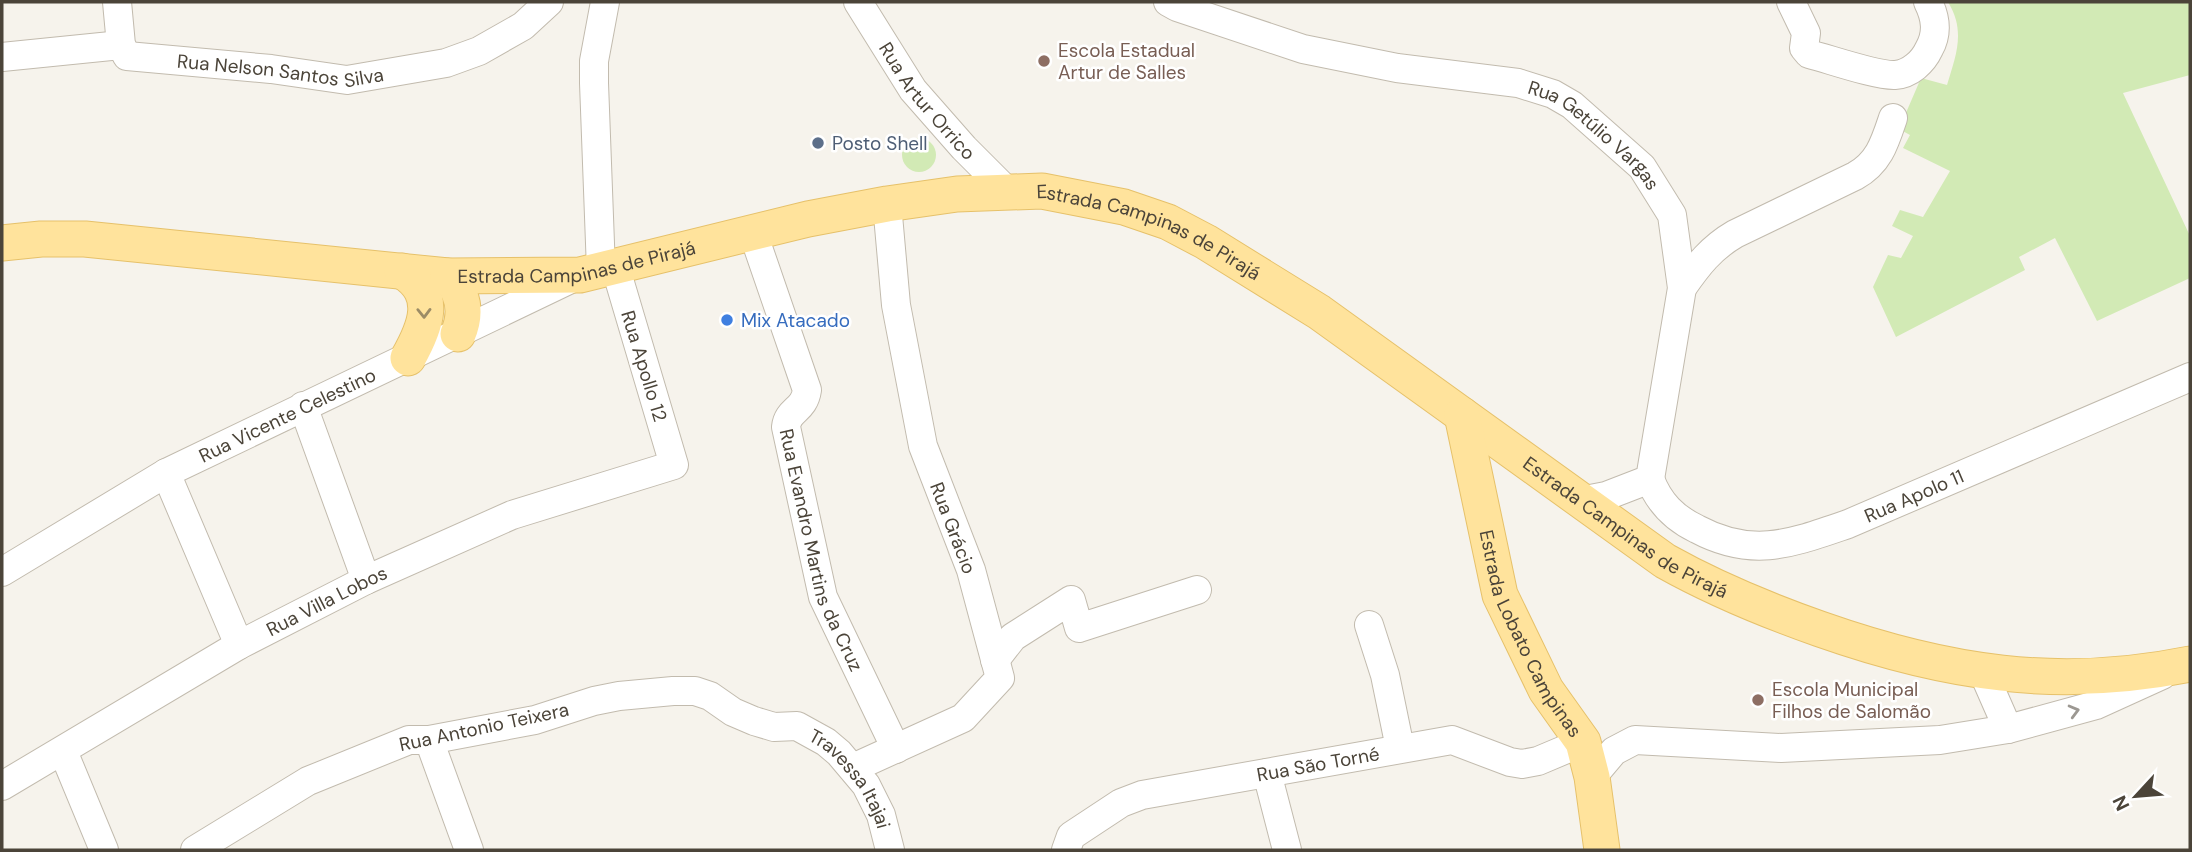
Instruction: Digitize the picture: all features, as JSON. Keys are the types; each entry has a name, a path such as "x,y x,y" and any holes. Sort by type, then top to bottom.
{"main road":[{"name":"Estrada Campinas de Pirajá","path":"2,243 41,239 85,239 448,276 598,270 887,204 957,194 1042,191 1124,207 1168,222 1206,242 1319,312 1665,561 1708,585 1763,610 1877,649 1928,663 1983,672 2069,678 2120,675 2184,666"},
{"path":"402,271 412,277 422,292 426,307 423,331 408,358"},
{"path":"448,276 463,305 464,319 458,334"},
{"name":"Estrada Lobato Campinas","path":"1462,415 1502,601 1546,690 1583,742 1592,776 1602,850"}],"street":[{"path":"2,57 121,45 117,2"},
{"name":"Rua Nelson Santos Silva","path":"121,45 127,57 271,69 347,80 446,63 479,51 523,26 549,2"},
{"name":"Rua Apollo 12","path":"605,2 594,61 598,270 674,465"},
{"name":"Rua Artur Orrico","path":"858,2 913,90 964,148 1007,191"},
{"name":"Rua Getúlio Vargas","path":"1168,2 1303,49 1396,68 1518,83 1553,94 1572,105 1642,167 1672,215 1682,288 1650,479"},
{"path":"1791,2 1806,33 1804,48 1809,54 1897,75 1911,70 1923,60 1931,47 1935,21 1928,2"},
{"path":"1682,288 1716,245 1870,167 1882,149 1893,118"},
{"name":"Rua Grácio","path":"853,768 963,718 1000,678 971,570 923,446 896,305 887,204"},
{"name":"Rua Evandro Martins da Cruz","path":"752,233 807,390 804,402 788,418 786,427 823,597 896,749"},
{"name":"Rua Vicente Celestino","path":"2,572 166,473 303,406 598,270"},
{"name":"Rua Apolo 11","path":"1650,479 1655,493 1671,513 1715,539 1743,546 1780,544 1805,539 1848,524 2190,377"},
{"path":"303,406 366,580"},
{"name":"Rua Villa Lobos","path":"2,786 239,645 366,580 512,514 674,465"},
{"path":"166,473 239,645"},
{"path":"1580,501 1606,496 1650,479"},
{"path":"995,660 1013,637 1071,600 1079,628 1197,590"},
{"path":"1369,625 1385,675 1400,748"},
{"path":"1592,776 1614,751 1634,740 1781,748 1940,740 2008,729 2096,705 2184,666"},
{"path":"1983,672 2008,729"},
{"name":"Rua Antonio Teixera","path":"195,850 308,781 409,740 429,740 535,720 619,696 695,691 712,698"},
{"name":"Travessa Itajai","path":"712,698 754,722 774,727 797,726 839,752 866,785 881,815 890,850"},
{"path":"429,740 469,850"},
{"name":"Rua São Torné","path":"1066,850 1071,836 1121,803 1142,795 1452,740 1522,764 1538,761 1583,742"},
{"path":"63,751 104,850"},
{"path":"1267,773 1287,850"}],"green space":[{"path":"1948,2 2190,2 2190,75 2123,93 2190,236 2190,278 2097,321 2055,238 2019,257 2025,270 1896,337 1873,287 1888,255 1901,258 1913,236 1892,226 1900,210 1923,217 1950,171 1903,148 1910,135 1899,129 1921,78 1947,85 1958,43 1957,23"},
{"path":"919,138 931,143 936,155 931,167 919,172 907,167 902,155 907,143"}],"place":[{"name":"Escola Estadual Artur de Salles","path":"1044,61"},
{"name":"Posto Shell","path":"818,143"},
{"name":"Mix Atacado","path":"727,320"},
{"name":"Escola Municipal Filhos de Salomão","path":"1758,700"}]}
